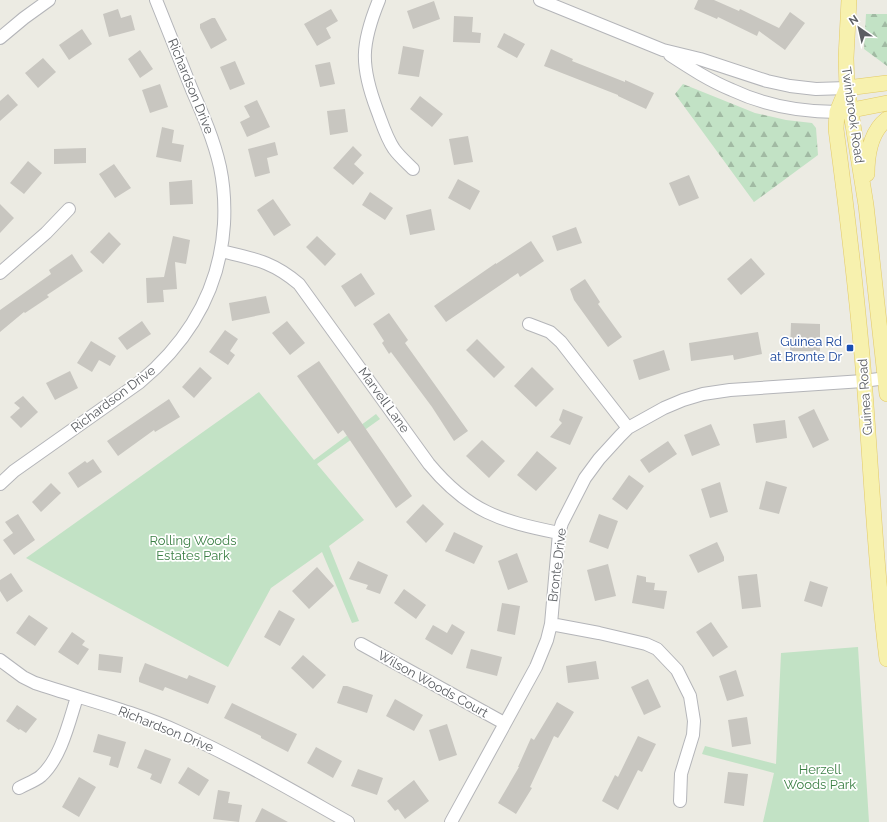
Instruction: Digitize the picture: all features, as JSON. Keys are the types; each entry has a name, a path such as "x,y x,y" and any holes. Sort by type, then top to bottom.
{"main road":[{"name":"Twinbrook Road","path":"847,88 846,58 849,0"},
{"path":"847,88 887,83"},
{"name":"Guinea Road","path":"847,88 844,111 836,129 850,230 862,356 880,597 887,659"},
{"path":"844,111 887,103"},
{"name":"Twinbrook Road","path":"844,111 866,205"},
{"path":"866,205 869,146 875,134 887,119"},
{"name":"Guinea Road","path":"866,205 887,394"}],"street":[{"path":"2,34 48,0"},
{"name":"Richardson Drive","path":"0,484 14,471 140,382 169,355 186,334 199,312 217,266 223,239 224,200 220,168 215,147 156,0"},
{"path":"379,0 367,33 365,50 366,74 369,88 388,138 394,150 413,169"},
{"path":"540,0 663,50 700,59 741,74 782,85 816,89 847,88"},
{"path":"663,50 702,75 732,90 760,101 820,112 844,111"},
{"path":"0,273 46,233 69,209"},
{"name":"Marvell Lane","path":"221,251 270,264 287,273 300,284 429,464 442,480 456,492 479,508 500,518 522,526 559,533"},
{"path":"529,324 550,332 561,342 628,428"},
{"name":"Bronte Drive","path":"451,822 536,667 547,640 551,624 559,533 565,515 585,478 620,436 628,428 664,408 703,394 730,390 863,381 886,378"},
{"path":"551,624 646,644 657,649 677,670 690,696 694,721 693,736 681,774 680,801"},
{"name":"Wilson Woods Court","path":"362,644 504,724"},
{"name":"Richardson Drive","path":"0,660 5,665 29,680 77,697 120,709 179,731 217,750 348,822"},
{"path":"19,788 40,777 48,768 62,742 77,697"}],"green space":[{"path":"866,14 887,14 887,66 864,49"},
{"path":"683,84 755,113 786,120 812,123 816,128 818,155 754,202 675,94"},
{"name":"Rolling Woods Estates Park","path":"259,392 314,460 376,414 380,419 317,464 364,520 329,546 359,621 352,623 322,552 271,588 228,667 26,558"},
{"name":"Herzell Woods Park","path":"858,647 869,822 763,822 774,773 702,754 705,746 776,764 781,653"}],"building":[{"path":"698,0 714,0 739,11 740,9 779,28 790,12 805,23 785,50 759,31 757,36 718,17 717,19 694,9"},
{"path":"434,1 440,19 413,29 407,11"},
{"path":"118,9 121,18 131,15 135,30 109,37 103,14"},
{"path":"331,9 338,21 326,28 331,38 317,46 304,24"},
{"path":"454,16 473,17 472,32 481,33 480,43 453,42"},
{"path":"215,18 227,40 211,49 200,28 200,24"},
{"path":"82,29 92,44 69,60 59,45"},
{"path":"504,33 525,44 517,58 497,47"},
{"path":"403,46 424,50 419,77 398,74"},
{"path":"551,49 573,59 572,61 625,82 625,80 654,93 646,109 618,95 544,66"},
{"path":"140,50 153,69 140,78 128,59"},
{"path":"43,58 56,72 38,88 25,73"},
{"path":"235,61 245,84 230,90 220,67"},
{"path":"330,62 335,84 320,87 315,65"},
{"path":"160,84 168,107 150,113 142,90"},
{"path":"8,94 18,105 0,121 0,101"},
{"path":"420,96 443,114 432,127 410,109"},
{"path":"257,100 270,127 247,137 240,122 250,117 244,106"},
{"path":"345,109 348,132 330,135 327,111"},
{"path":"162,127 174,130 172,143 184,145 181,162 156,157"},
{"path":"468,136 473,162 454,165 449,139"},
{"path":"275,142 278,155 267,158 270,173 255,177 248,149"},
{"path":"353,146 362,155 354,164 364,173 353,185 333,168"},
{"path":"86,148 86,163 54,164 54,149"},
{"path":"28,161 42,173 24,194 10,183"},
{"path":"114,164 131,188 115,198 99,174"},
{"path":"689,175 699,198 679,206 669,183"},
{"path":"458,179 480,191 470,210 448,198"},
{"path":"192,180 193,204 170,205 169,182"},
{"path":"370,192 393,208 385,220 362,205"},
{"path":"273,199 291,225 274,236 257,210"},
{"path":"0,204 14,218 0,233"},
{"path":"431,209 435,230 410,235 406,215"},
{"path":"576,227 582,243 557,251 552,236"},
{"path":"109,232 121,244 103,264 90,252"},
{"path":"173,236 190,240 186,264 175,262 177,289 163,290 164,302 147,303 146,278 164,277"},
{"path":"317,236 336,254 325,266 306,247"},
{"path":"531,241 544,261 520,277 518,273 446,322 434,306 496,263"},
{"path":"72,254 83,271 47,295 49,297 25,313 24,312 0,332 0,310 51,274 49,270"},
{"path":"751,258 765,274 741,295 727,279"},
{"path":"361,273 375,294 355,307 341,286"},
{"path":"585,279 600,302 598,304 622,337 608,347 574,300 570,289"},
{"path":"266,296 270,313 232,321 229,303"},
{"path":"389,313 408,340 405,343 468,431 454,441 432,407 391,352 389,354 382,343 384,341 373,324"},
{"path":"142,321 151,334 127,350 118,338"},
{"path":"287,321 305,343 290,355 272,333"},
{"path":"791,323 820,324 820,351 790,351"},
{"path":"225,330 238,339 230,351 235,355 228,365 209,352"},
{"path":"758,332 762,354 734,360 733,355 691,361 689,343"},
{"path":"477,339 505,367 494,378 466,350"},
{"path":"91,341 116,356 110,366 99,360 92,372 77,363"},
{"path":"664,350 670,370 639,380 633,360"},
{"path":"319,361 412,496 396,508 343,430 338,434 297,376"},
{"path":"200,367 212,378 194,398 182,387"},
{"path":"532,367 554,389 536,407 514,386"},
{"path":"70,371 78,388 55,400 46,383"},
{"path":"23,396 38,412 21,428 10,417 20,408 14,403"},
{"path":"169,399 180,417 155,432 154,430 118,456 107,441"},
{"path":"563,409 583,417 570,445 550,437 562,423 559,420"},
{"path":"814,409 829,440 813,448 798,417"},
{"path":"785,420 787,438 756,443 753,424"},
{"path":"711,424 720,445 692,456 684,435"},
{"path":"482,440 505,461 489,478 466,456"},
{"path":"668,441 677,454 649,473 640,460"},
{"path":"537,451 557,468 536,491 517,475"},
{"path":"93,459 102,472 78,488 68,473 85,461 87,463"},
{"path":"629,475 644,486 627,510 612,499"},
{"path":"766,481 787,487 779,514 759,509"},
{"path":"720,482 728,512 710,518 701,489"},
{"path":"51,483 61,493 41,512 32,502"},
{"path":"423,504 444,524 426,543 406,522"},
{"path":"18,514 35,540 14,555 3,540 13,533 5,522"},
{"path":"599,514 618,521 608,549 589,542"},
{"path":"454,532 483,546 474,564 445,551"},
{"path":"717,542 724,557 724,561 698,573 689,555"},
{"path":"517,553 528,582 508,590 498,561"},
{"path":"358,561 388,575 380,594 366,589 368,585 349,579"},
{"path":"608,564 616,596 595,601 587,570"},
{"path":"317,567 334,586 309,609 292,591"},
{"path":"11,573 23,591 7,602 0,591 0,580"},
{"path":"757,574 761,607 742,609 738,576"},
{"path":"637,575 646,577 646,582 655,583 654,590 667,591 664,609 632,603"},
{"path":"810,581 828,587 822,607 804,601"},
{"path":"404,589 426,605 416,619 394,603"},
{"path":"502,603 520,606 515,635 497,631"},
{"path":"279,610 295,619 280,646 264,637"},
{"path":"29,615 48,628 35,646 16,633"},
{"path":"711,622 728,647 713,657 696,632"},
{"path":"452,624 465,632 452,655 425,639 433,625 447,633"},
{"path":"72,632 85,641 82,645 89,649 78,665 58,652"},
{"path":"471,649 502,657 497,676 466,668"},
{"path":"99,654 123,657 121,673 98,670"},
{"path":"303,655 326,675 313,689 291,668"},
{"path":"596,661 599,679 568,683 566,666"},
{"path":"145,663 187,679 189,675 216,686 208,704 165,687 163,691 139,682 139,678"},
{"path":"736,670 744,696 727,701 719,676"},
{"path":"648,679 661,707 644,715 631,687"},
{"path":"343,686 373,695 367,713 337,703"},
{"path":"395,699 423,715 414,731 386,716"},
{"path":"557,702 574,712 558,738 554,736 530,787 532,788 516,814 498,803 519,767 531,738 534,740"},
{"path":"232,703 297,734 288,752 261,738 261,736 224,718"},
{"path":"17,705 37,719 26,733 6,721"},
{"path":"747,717 751,744 732,747 728,720"},
{"path":"447,724 457,755 439,761 429,730"},
{"path":"98,734 126,742 118,768 109,765 111,757 93,752"},
{"path":"638,736 656,744 642,772 638,770 618,810 602,801 615,775 618,777"},
{"path":"316,747 342,761 333,778 307,763"},
{"path":"145,749 171,759 161,784 150,779 152,774 137,768"},
{"path":"188,767 209,780 199,796 178,783"},
{"path":"358,769 383,778 377,795 351,786"},
{"path":"728,772 748,774 744,806 724,803"},
{"path":"79,777 96,787 79,817 62,807"},
{"path":"414,780 429,801 405,819 398,809 395,811 387,801"},
{"path":"218,790 230,792 228,803 242,805 239,822 213,819"},
{"path":"262,808 288,822 255,822"}],"place":[{"name":"Guinea Rd at Bronte Dr","path":"850,348"}]}
